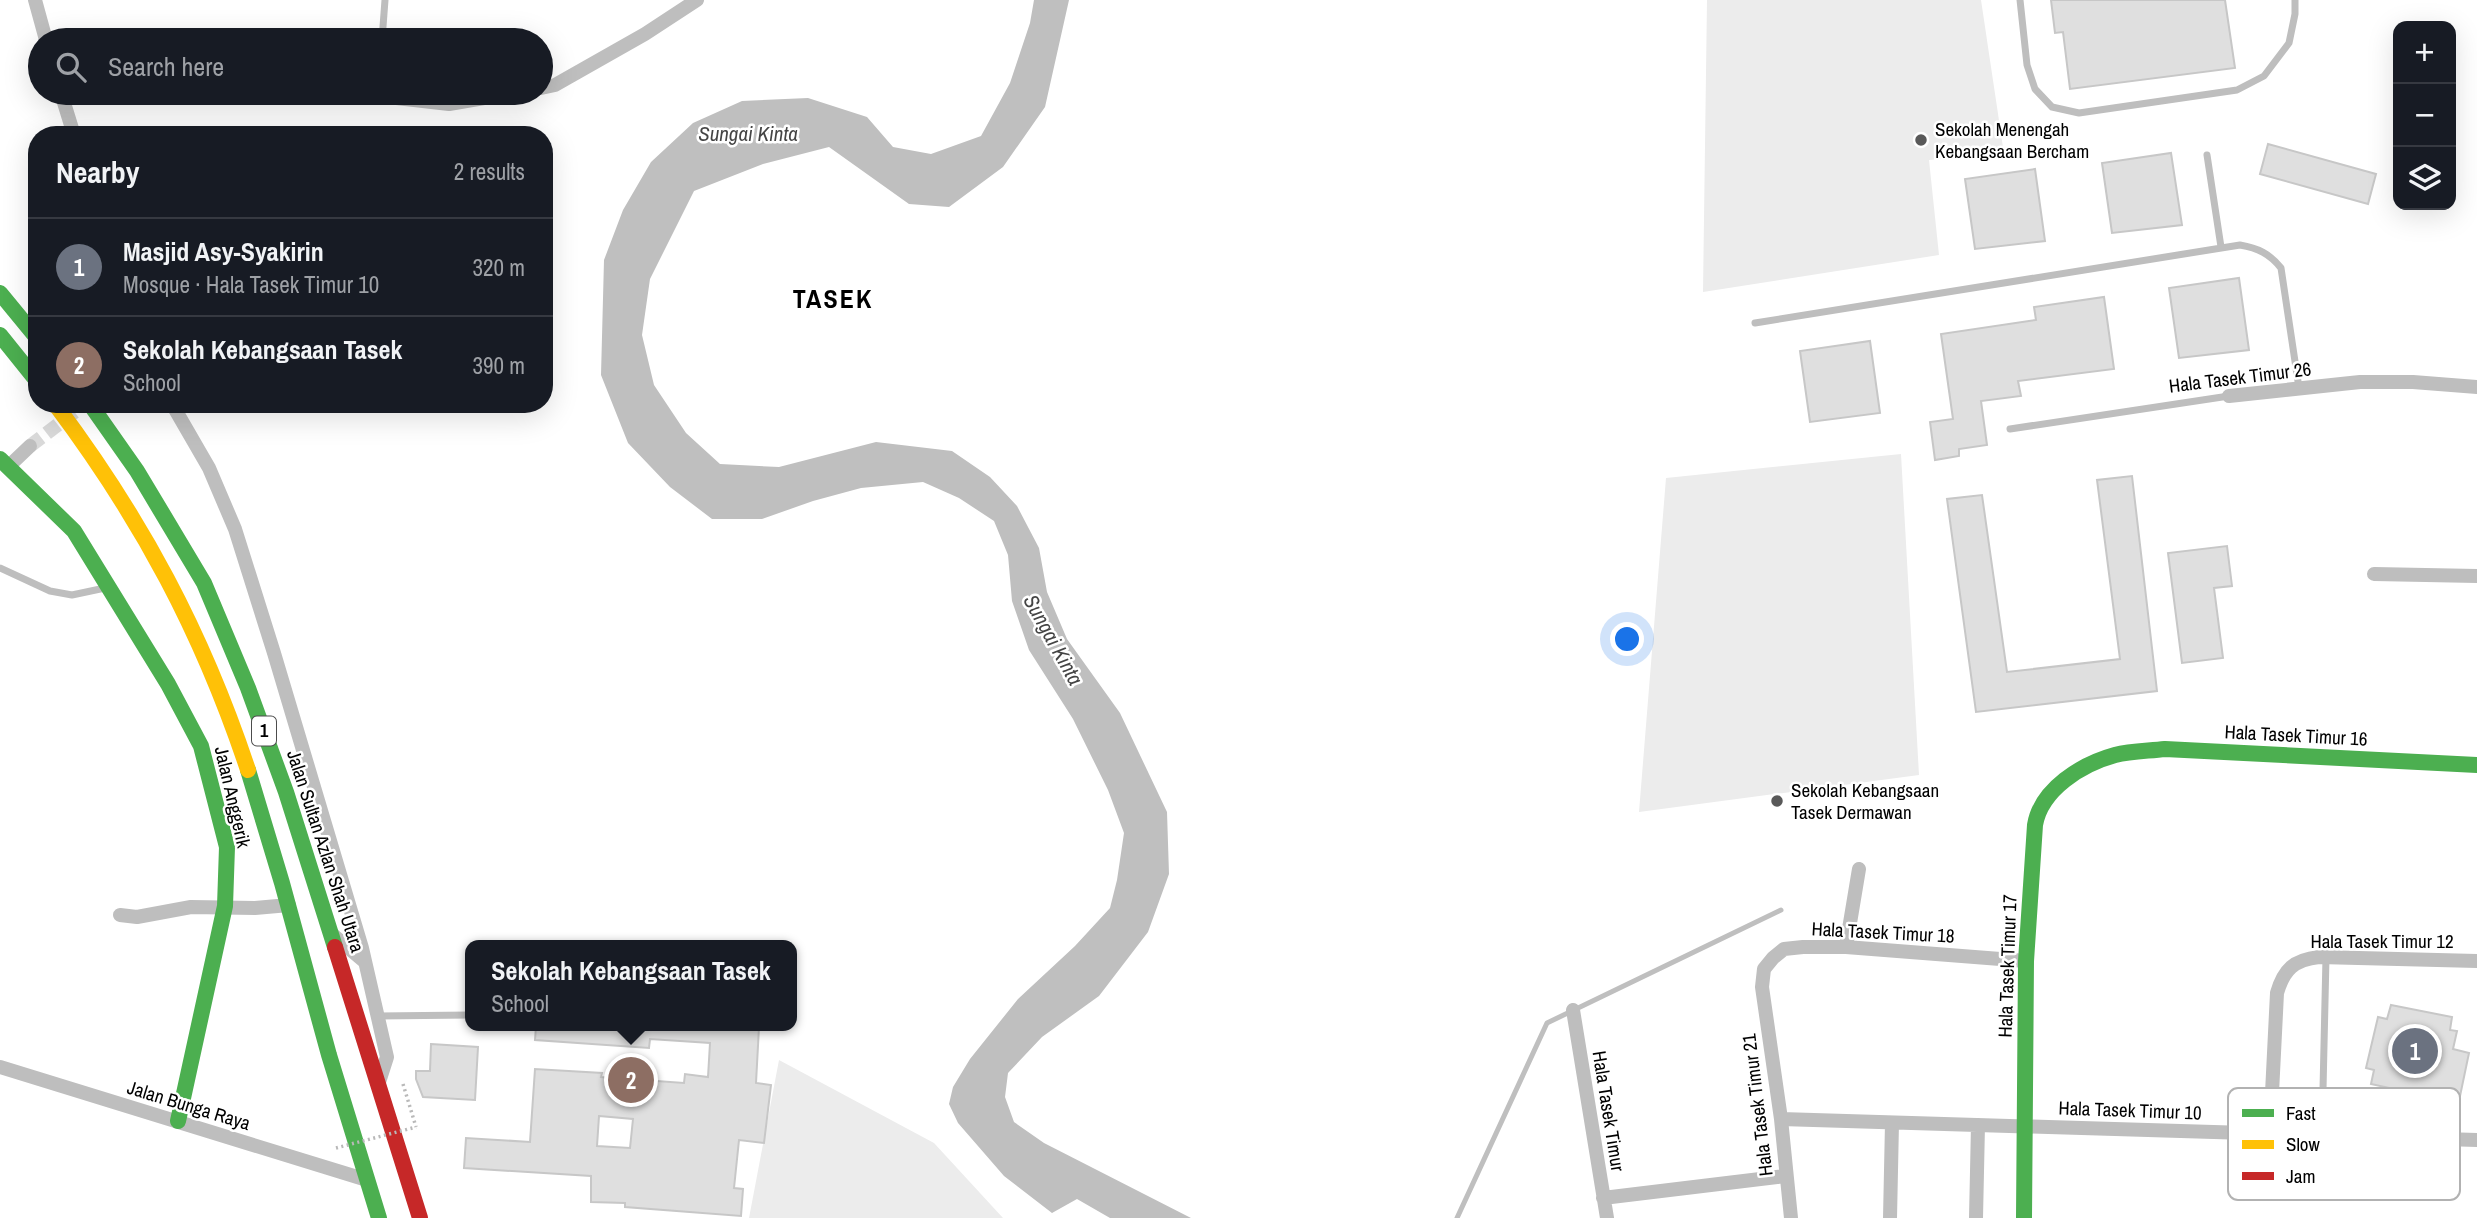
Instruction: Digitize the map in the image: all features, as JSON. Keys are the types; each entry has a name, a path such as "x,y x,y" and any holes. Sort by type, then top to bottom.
{"main road":[{"path":"0,293 28,327"},
{"path":"0,335 28,370"},
{"name":"1","path":"62,413 93,454 150,544 200,642 243,752 379,1218"},
{"name":"Jalan Sultan Azlan Shah Utara","path":"96,413 137,471 204,583 248,688 286,792 420,1218"},
{"name":"Jalan Anggerik","path":"4,462 74,531 168,684 201,746 228,847 225,906 178,1121"},
{"name":"Hala Tasek Timur 16","path":"2112,756 2165,749 2477,765"},
{"name":"Hala Tasek Timur 17","path":"2024,1218 2026,961 2035,825 2044,800 2071,776 2112,756"}],"street":[{"path":"35,0 43,28"},
{"path":"553,85 645,34 697,0"},
{"path":"64,105 71,126"},
{"name":"Hala Tasek Timur 26","path":"2229,396 2360,382 2413,382 2477,387"},
{"path":"177,413 209,468 235,529 303,746 378,1016 387,1057 379,1083"},
{"path":"4,462 30,446"},
{"path":"2374,573 2477,576"},
{"path":"1846,947 1859,869"},
{"path":"120,915 137,917 191,907 255,908 289,905"},
{"path":"331,933 365,962"},
{"name":"Hala Tasek Timur 18","path":"1762,987 1765,969 1784,949 1846,947 2026,961"},
{"name":"Hala Tasek Timur 12","path":"2272,1088 2277,993 2282,978 2302,959 2326,957 2477,961"},
{"name":"Hala Tasek Timur 21","path":"1762,987 1781,1119 1791,1218"},
{"name":"Hala Tasek Timur","path":"1573,1010 1607,1218"},
{"name":"Jalan Bunga Raya","path":"0,1067 368,1180"},
{"name":"Hala Tasek Timur 10","path":"1781,1119 2228,1132"},
{"path":"1890,1218 1892,1122"},
{"path":"1976,1218 1978,1125"},
{"path":"1603,1198 1785,1176"}],"lane":[{"path":"383,28 385,0"},
{"path":"2020,0 2027,65 2035,89 2052,107 2079,113 2237,90 2264,76 2289,43 2295,0"},
{"path":"2207,155 2221,247"},
{"path":"1755,323 2221,247 2250,246 2273,258 2281,268 2299,387"},
{"name":"Hala Tasek Timur 26","path":"2010,429 2229,396"},
{"path":"0,568 50,590 72,595 108,587"},
{"path":"2323,1088 2326,957"},
{"path":"378,1016 465,1015"}],"path":[{"path":"336,1148 416,1127 403,1084"}],"shaded area":[{"path":"1707,0 1981,0 2004,154 1929,160 1939,255 1703,292"},
{"path":"1901,454 1919,775 1639,812 1666,478"},
{"path":"779,1060 934,1143 1003,1218 749,1218"}],"water":[{"name":"Sungai Kinta","path":"1034,0 1069,0 1045,107 1003,167 949,207 909,204 829,147 763,164 694,191 650,279 642,335 654,385 686,433 720,464 779,467 876,442 952,451 990,477 1017,506 1039,548 1047,592 1067,639 1120,713 1167,812 1169,874 1148,932 1099,996 1042,1037 1008,1073 1005,1097 1014,1122 1044,1143 1191,1218 1110,1218 1077,1199 1052,1213 1004,1176 958,1123 949,1104 953,1087 970,1059 1018,999 1075,946 1110,908 1124,833 1108,790 1073,719 1029,650 1012,601 1008,555 994,521 959,498 923,482 861,488 762,519 712,519 670,487 628,443 601,375 604,260 623,210 651,162 693,123 742,101 808,98 867,117 893,147 931,154 981,136 1010,83 1030,23"}],"building":[{"path":"2051,0 2225,0 2235,68 2070,89 2063,32 2055,33"},
{"path":"2268,144 2376,174 2368,204 2260,174"},
{"path":"2171,153 2182,225 2112,233 2102,163"},
{"path":"2035,169 2045,241 1975,249 1965,179"},
{"path":"2239,278 2249,350 2179,358 2169,288"},
{"path":"2104,297 2114,369 2018,381 2021,396 1981,401 1987,445 1959,449 1959,456 1935,460 1930,422 1953,419 1941,334 2036,320 2034,307"},
{"path":"1870,341 1880,413 1810,422 1800,351"},
{"path":"2132,476 2157,691 1976,712 1947,499 1982,495 2007,672 2120,659 2097,480"},
{"path":"2227,546 2232,586 2214,588 2223,658 2182,663 2168,553"},
{"path":"2391,1005 2452,1017 2450,1030 2457,1031 2453,1049 2469,1053 2460,1096 2460,1088 2389,1088 2371,1084 2374,1070 2366,1068 2378,1017 2387,1019"},
{"path":"536,1031 759,1031 756,1083 771,1085 764,1143 739,1140 734,1188 743,1189 741,1216 625,1207 625,1203 591,1202 591,1176 464,1168 466,1138 530,1142 535,1069 602,1073 601,1077 684,1083 685,1074 708,1077 710,1043 650,1039 649,1048 535,1040","holes":["599,1116 633,1119 630,1148 597,1146"]},
{"path":"431,1044 478,1047 475,1100 423,1097 416,1071 430,1071"}],"waterway":[{"path":"1457,1218 1547,1023 1781,910"}],"tunnel":[{"path":"30,446 73,413"}],"traffic: fast":[{"path":"0,293 28,327"},
{"path":"0,335 28,370"},
{"path":"96,413 137,471 204,583 248,688 286,792 335,947"},
{"path":"0,459 74,531 168,684 201,746 227,847 225,906 178,1121"},
{"path":"2024,1218 2026,961 2035,825 2045,800 2054,789 2077,772 2102,759 2165,749 2477,765"},
{"path":"248,770 329,1055 379,1218"}],"traffic: slow":[{"path":"61,413 115,491 167,579 211,671 248,770"}],"traffic: jam":[{"path":"335,947 420,1218"}],"place":[{"name":"Sekolah Menengah Kebangsaan Bercham","path":"1921,140"},
{"name":"Sekolah Kebangsaan Tasek Dermawan","path":"1777,801"},
{"name":"Masjid Asy-Syakirin","path":"2415,1051"},
{"name":"Sekolah Kebangsaan Tasek","path":"631,1080"}],"district":[{"name":"TASEK","path":"833,299"}]}
